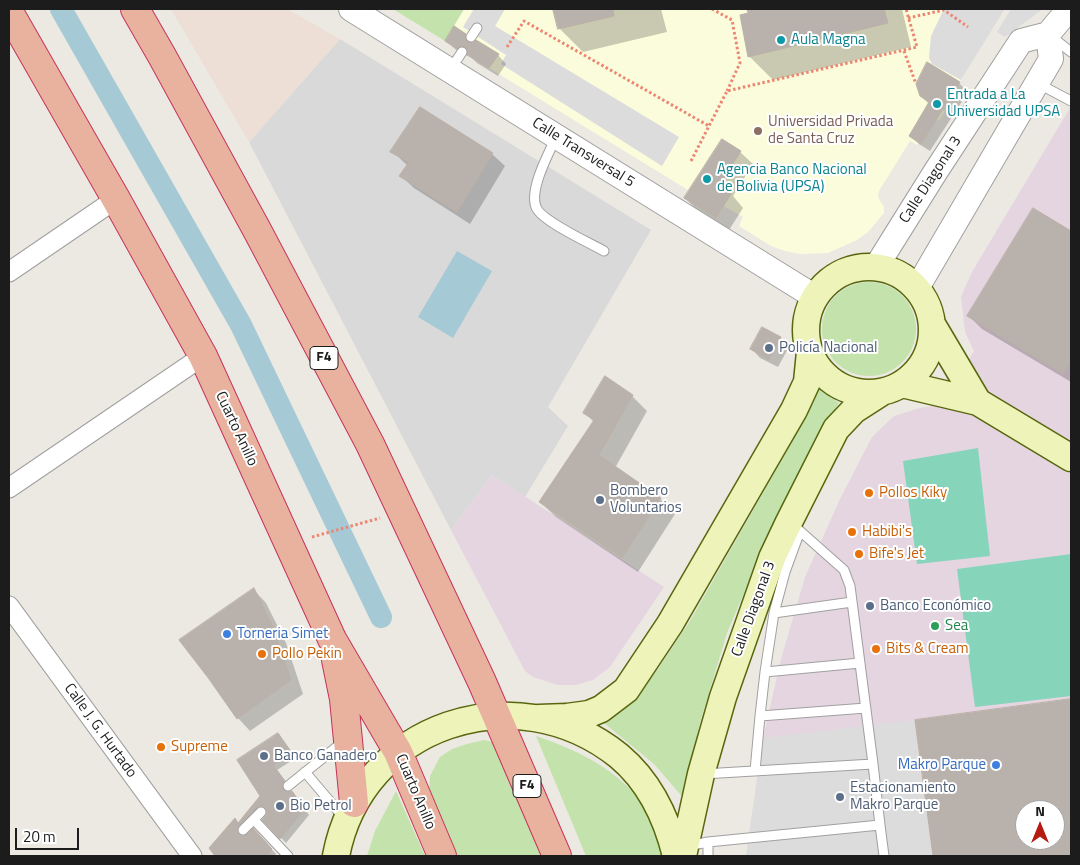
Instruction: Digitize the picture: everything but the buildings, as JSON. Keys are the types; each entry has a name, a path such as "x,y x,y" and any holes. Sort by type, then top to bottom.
{"highway":[{"name":"F4","path":"135,9 248,213 370,444 497,715 557,856"},
{"name":"Cuarto Anillo","path":"9,12 203,356 332,639 398,752 442,856"},
{"path":"332,639 344,698 348,737 350,812"}],"main road":[{"path":"336,856 340,837 350,812 374,775 398,752 428,733 462,720 497,715 539,718 589,714 601,709 626,690 670,624 794,410 807,382 810,352 806,330 810,308 815,297 826,284 841,273 852,269 876,267 899,274 917,288 928,306 933,326 978,402"},
{"path":"892,388 912,377 926,359 930,349 933,326"},
{"path":"810,352 821,371 838,385 860,392 892,388 978,402 1071,458"},
{"name":"Calle Diagonal 3","path":"692,851 701,774 723,697 772,558 795,526 836,430 854,410 892,388"},
{"path":"539,718 568,726 596,740 620,757 641,779 658,804 670,832 692,851"}],"street":[{"name":"Calle Transversal 5","path":"351,9 456,61 556,137 815,297"},
{"path":"917,288 1051,59 1048,34 1069,9"},
{"name":"Calle Diagonal 3","path":"876,267 1021,40 1048,34"},
{"path":"976,110 1009,130"},
{"path":"9,272 116,199"},
{"path":"9,488 203,356"},
{"name":"Calle J. G. Hurtado","path":"9,606 192,856"}],"lane":[{"path":"472,37 477,28"},
{"path":"1048,34 1071,52"},
{"path":"1037,83 1071,101"},
{"path":"556,137 534,193 536,208 548,220 604,251"},
{"path":"755,771 760,716 774,613 795,526 844,570 850,586 884,856"},
{"path":"774,613 852,602"},
{"path":"766,672 860,663"},
{"path":"760,716 866,708"},
{"path":"288,786 348,737"},
{"path":"701,774 873,764"},
{"path":"305,772 350,812"},
{"path":"243,830 261,812"},
{"path":"254,820 288,856"},
{"path":"692,851 880,825"}],"path":[{"path":"691,161 740,63 732,20 712,9"},
{"path":"727,91 917,47 906,9"},
{"path":"908,18 944,10 968,27"},
{"path":"507,47 524,21 709,126"},
{"path":"904,51 916,84"},
{"path":"305,539 376,519"}],"shaded area":[{"path":"171,9 287,9 340,39 249,142"},
{"name":"Universidad Privada de Santa Cruz","path":"464,9 1005,9 944,107 942,106 941,109 945,111 939,121 933,117 917,145 910,141 879,191 878,197 884,207 884,213 868,232 857,240 828,253 800,254 771,246 739,226 743,217 724,206 716,218 684,198 688,190 445,41"},
{"path":"474,9 505,9 495,26 679,137 662,166 501,64 506,55 463,27"},
{"path":"944,9 1005,9 961,80 932,64 929,58 931,36"},
{"path":"1011,9 1043,9 1005,37 997,32"},
{"path":"340,39 651,230 548,407 568,426 525,497 492,475 451,530 249,142"},
{"path":"1071,106 1071,856 746,856 763,738 781,659 805,577 840,499 872,437 894,416 920,408 941,405 974,351 965,332 961,297 972,272"},
{"path":"492,475 664,587 610,667 593,680 576,685 558,685 533,677 525,671 451,530"},
{"name":"Estacionamiento Makro Parque","path":"915,720 933,856 746,856 763,738"}],"green space":[{"path":"393,9 464,9 445,41"},
{"path":"869,282 887,286 902,296 912,311 916,329 912,347 902,362 887,372 869,376 851,372 836,362 826,347 822,329 826,311 836,296 851,286"},
{"path":"818,388 839,403 807,456 777,516 727,633 699,726 686,801 654,764 604,723 636,696 658,669 690,621 792,442"},
{"path":"978,448 990,556 917,564 903,461"},
{"path":"1071,554 1071,696 975,707 957,569"},
{"path":"536,736 587,757 603,767 631,790 643,804 652,820 666,856 586,856"},
{"path":"484,740 501,744 553,856 456,856 429,793 430,776 440,757 452,749"},
{"path":"396,791 425,856 367,856 375,831"}],"water":[{"path":"457,251 492,271 453,338 418,317"}],"waterway":[{"path":"61,9 241,325 381,617"}],"place":[{"name":"Aula Magna","path":"781,40"},
{"name":"Entrada a La Universidad UPSA","path":"937,104"},
{"name":"Universidad Privada de Santa Cruz","path":"758,131"},
{"name":"Agencia Banco Nacional de Bolivia (UPSA)","path":"707,179"},
{"name":"Policía Nacional","path":"769,348"},
{"name":"Pollos Kiky","path":"869,493"},
{"name":"Bombero Voluntarios","path":"600,500"},
{"name":"Habibi's","path":"852,532"},
{"name":"Bife's Jet","path":"859,554"},
{"name":"Banco Económico","path":"870,606"},
{"name":"Sea","path":"935,626"},
{"name":"Torneria Simet","path":"227,634"},
{"name":"Bits & Cream","path":"876,649"},
{"name":"Pollo Pekin","path":"262,654"},
{"name":"Supreme","path":"161,747"},
{"name":"Banco Ganadero","path":"264,756"},
{"name":"Makro Parque","path":"996,765"},
{"name":"Estacionamiento Makro Parque","path":"840,797"},
{"name":"Bio Petrol","path":"280,806"}]}
